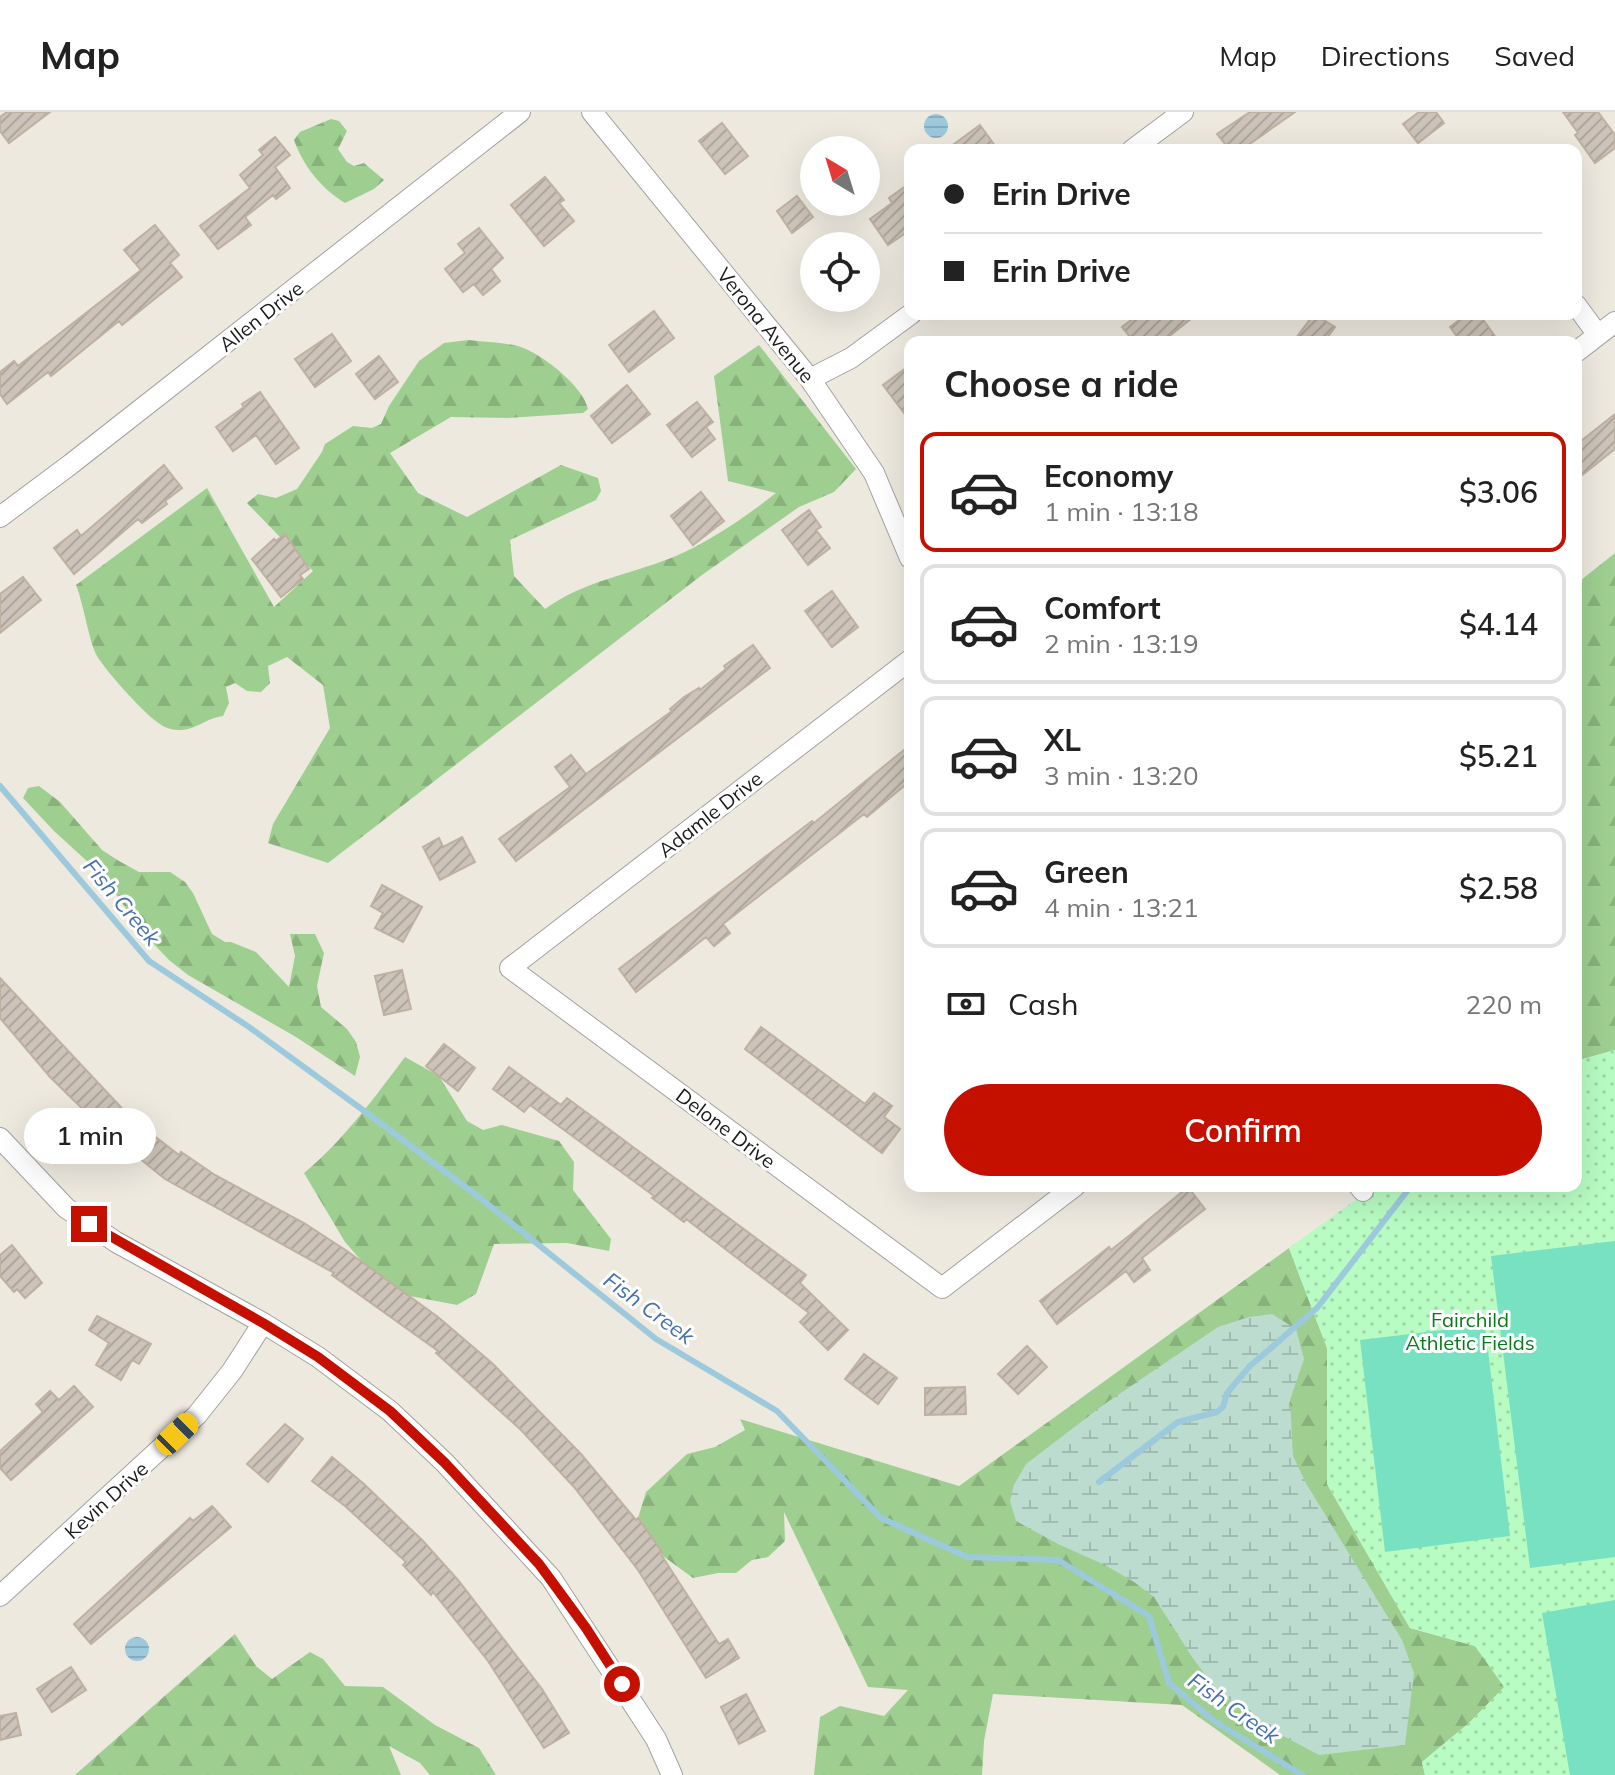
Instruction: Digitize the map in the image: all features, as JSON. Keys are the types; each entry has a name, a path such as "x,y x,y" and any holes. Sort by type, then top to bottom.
{"street":[{"name":"Allen Drive","path":"0,517 520,112"},
{"name":"Verona Avenue","path":"592,112 810,379 874,473 904,544"},
{"path":"1140,144 1183,112"},
{"path":"1582,313 1598,335"},
{"path":"810,379 851,358 904,319"},
{"path":"1582,347 1615,322"},
{"name":"Adamle Drive","path":"510,968 904,665"},
{"name":"Delone Drive","path":"510,968 942,1288 1067,1192"},
{"path":"0,1138 50,1193 89,1224 318,1357 390,1411 445,1463 551,1578 656,1739 672,1775"},
{"name":"Kevin Drive","path":"0,1596 197,1415 232,1371 263,1323"}],"green space":[{"path":"331,119 339,121 347,131 338,149 347,162 354,166 364,163 384,180 374,189 345,203 314,176 294,140 300,132"},
{"path":"469,340 513,345 534,353 569,379 588,409 583,413 508,418 451,417 390,453 418,493 467,517 561,465 598,478 601,491 596,500 510,540 514,576 545,609 591,585 655,564 699,545 776,493 728,481 714,376 759,345 856,469 834,492 799,507 702,575 328,863 268,843 273,824 330,728 323,685 287,657 268,666 270,683 261,692 247,691 235,683 226,687 229,703 223,716 183,730 166,727 136,703 97,656 76,585 207,488 274,607 313,571 247,503 258,494 276,498 297,489 325,444 353,426 372,428 381,424 389,406 419,361 444,343"},
{"path":"1615,553 1615,1050 1582,1059 1582,579"},
{"path":"39,786 60,802 102,850 139,872 170,872 185,882 212,934 225,942 256,952 289,987 295,956 290,934 315,934 324,953 317,986 321,1007 347,1029 356,1042 360,1057 355,1076 296,1037 188,975 169,960 146,936 101,874 23,798 28,788"},
{"name":"Fairchild Athletic Fields","path":"1615,1050 1615,1775 1425,1775 1422,1762 1469,1723 1504,1687 1475,1646 1410,1628 1327,1484 1327,1348 1289,1248 1367,1192 1582,1192 1582,1059"},
{"path":"405,1057 439,1076 467,1121 483,1130 502,1125 559,1141 574,1162 573,1190 611,1239 609,1251 567,1243 494,1244 476,1294 457,1305 389,1292 345,1242 304,1173 345,1133"},
{"path":"1615,1241 1615,1557 1530,1568 1491,1256"},
{"path":"1289,1248 1327,1348 1327,1484 1410,1628 1475,1646 1505,1687 1469,1723 1422,1762 1425,1775 1280,1775 1182,1705 993,1694 984,1741 982,1775 814,1775 820,1717 840,1706 884,1716 908,1690 868,1687 784,1512 785,1541 768,1557 752,1560 736,1573 693,1578 663,1556 638,1518 646,1492 687,1454 715,1447 745,1430 740,1419 959,1486"},
{"path":"1272,1314 1296,1329 1304,1359 1290,1400 1293,1456 1307,1485 1402,1640 1414,1673 1405,1745 1319,1755 1266,1727 1218,1692 1154,1597 1105,1565 1016,1521 1010,1501 1014,1485 1026,1464 1106,1403 1218,1327 1249,1317"},
{"path":"1485,1325 1510,1536 1385,1552 1360,1340"},
{"path":"1615,1600 1615,1775 1570,1775 1542,1613"},
{"path":"235,1634 256,1666 272,1679 310,1652 323,1659 345,1686 383,1687 435,1725 479,1748 496,1775 430,1775 420,1763 389,1746 401,1775 75,1775"}],"water":[{"path":"936,114 945,117 948,126 945,135 936,138 927,135 924,126 927,117"},
{"path":"137,1637 148,1644 149,1649 142,1660 137,1661 126,1654 125,1649 132,1638"}],"building":[{"path":"7,112 50,112 9,143 0,131 0,117"},
{"path":"1250,112 1295,112 1250,144 1225,144 1217,134"},
{"path":"1419,112 1436,112 1444,123 1418,143 1403,124"},
{"path":"1563,112 1598,112 1615,135 1615,148 1595,163 1575,135 1578,133"},
{"path":"722,123 748,156 725,174 699,141"},
{"path":"980,125 994,144 954,144"},
{"path":"275,137 290,155 275,167 290,188 276,199 273,195 245,217 251,225 218,249 200,226 250,188 240,175 263,155 259,150"},
{"path":"545,177 564,200 559,203 574,221 544,246 511,205"},
{"path":"904,187 904,234 888,245 870,219 880,216 880,212 892,203 889,198"},
{"path":"797,196 800,216 813,217 792,233 777,211"},
{"path":"155,225 179,255 170,263 182,277 122,325 119,321 51,376 48,372 7,404 0,394 0,372 14,361 18,366 141,270 124,250"},
{"path":"479,228 503,258 491,269 500,281 483,295 474,284 463,292 445,269 465,253 458,244"},
{"path":"654,311 674,338 629,372 609,345"},
{"path":"1131,320 1190,320 1170,336 1129,336 1122,327"},
{"path":"1310,320 1324,320 1335,327 1328,336 1298,336"},
{"path":"1459,320 1483,320 1495,336 1457,336 1450,327"},
{"path":"332,334 351,361 315,387 295,359"},
{"path":"379,356 398,382 375,399 356,374"},
{"path":"904,369 904,413 883,385"},
{"path":"627,385 650,414 612,443 591,416"},
{"path":"260,392 299,448 276,464 256,435 233,451 216,427"},
{"path":"697,402 713,422 706,427 715,439 692,457 667,425"},
{"path":"1615,414 1615,449 1582,475 1582,440"},
{"path":"164,465 182,488 165,501 167,504 142,523 138,519 74,574 54,548 77,530 81,536"},
{"path":"701,492 724,521 693,545 671,516"},
{"path":"809,510 821,527 816,530 830,548 808,565 782,530"},
{"path":"285,534 309,569 300,575 303,579 281,597 252,559 274,539 276,541"},
{"path":"23,577 41,600 0,633 0,594"},
{"path":"832,591 858,627 832,647 805,611"},
{"path":"753,645 770,668 516,861 499,839 570,787 555,767 571,755 586,774 672,711 670,709 684,697 700,690 726,669 724,666"},
{"path":"904,750 904,786 723,924 730,933 714,946 706,937 636,992 619,969 812,821 814,823"},
{"path":"462,837 475,862 440,880 423,847 439,838 443,847"},
{"path":"382,885 422,907 403,942 375,928 383,913 371,906"},
{"path":"402,970 411,1009 384,1015 375,976"},
{"path":"0,978 131,1118 179,1155 181,1152 347,1251 438,1317 493,1364 581,1454 636,1520 638,1518 719,1644 728,1639 739,1658 706,1678 638,1570 574,1487 521,1430 436,1353 438,1351 332,1275 334,1273 165,1179 102,1128 50,1077 0,1018"},
{"path":"761,1027 865,1104 874,1093 892,1106 884,1117 900,1129 882,1153 745,1049"},
{"path":"444,1044 475,1068 458,1091 426,1066"},
{"path":"509,1067 561,1105 567,1098 806,1275 800,1283 848,1330 828,1350 800,1322 809,1313 530,1105 524,1112 493,1089"},
{"path":"1182,1192 1192,1192 1205,1209 1142,1258 1150,1270 1134,1282 1126,1271 1057,1324 1040,1301 1109,1247 1111,1250"},
{"path":"12,1245 42,1283 25,1298 17,1289 14,1292 0,1276 0,1255"},
{"path":"97,1316 151,1344 139,1364 132,1360 121,1380 96,1365 109,1343 89,1330"},
{"path":"1027,1346 1047,1367 1018,1394 998,1374"},
{"path":"864,1354 897,1378 878,1404 845,1379"},
{"path":"74,1386 93,1407 11,1480 0,1468 0,1451 43,1412 36,1404 50,1391 59,1400"},
{"path":"965,1387 966,1414 925,1415 925,1388"},
{"path":"285,1424 303,1439 268,1482 247,1464"},
{"path":"332,1457 423,1541 458,1580 542,1689 569,1733 544,1748 488,1661 433,1592 431,1595 403,1565 406,1562 345,1506 312,1481"},
{"path":"212,1506 231,1527 91,1644 74,1624 190,1518 193,1521"},
{"path":"71,1667 86,1690 52,1712 37,1689"},
{"path":"746,1694 765,1731 739,1744 721,1707"},
{"path":"16,1713 21,1735 0,1740 0,1716"}],"waterway":[{"name":"Fish Creek","path":"0,786 149,961 249,1027 367,1113 480,1198 656,1339 777,1411 881,1518 967,1557 1058,1560 1149,1616 1169,1683 1214,1721 1302,1775"},
{"path":"1099,1482 1178,1422 1217,1412 1223,1407 1227,1393 1250,1366 1317,1308 1406,1192"}],"route":[{"path":"89,1224 318,1357 390,1411 445,1463 551,1578 622,1684"}]}
